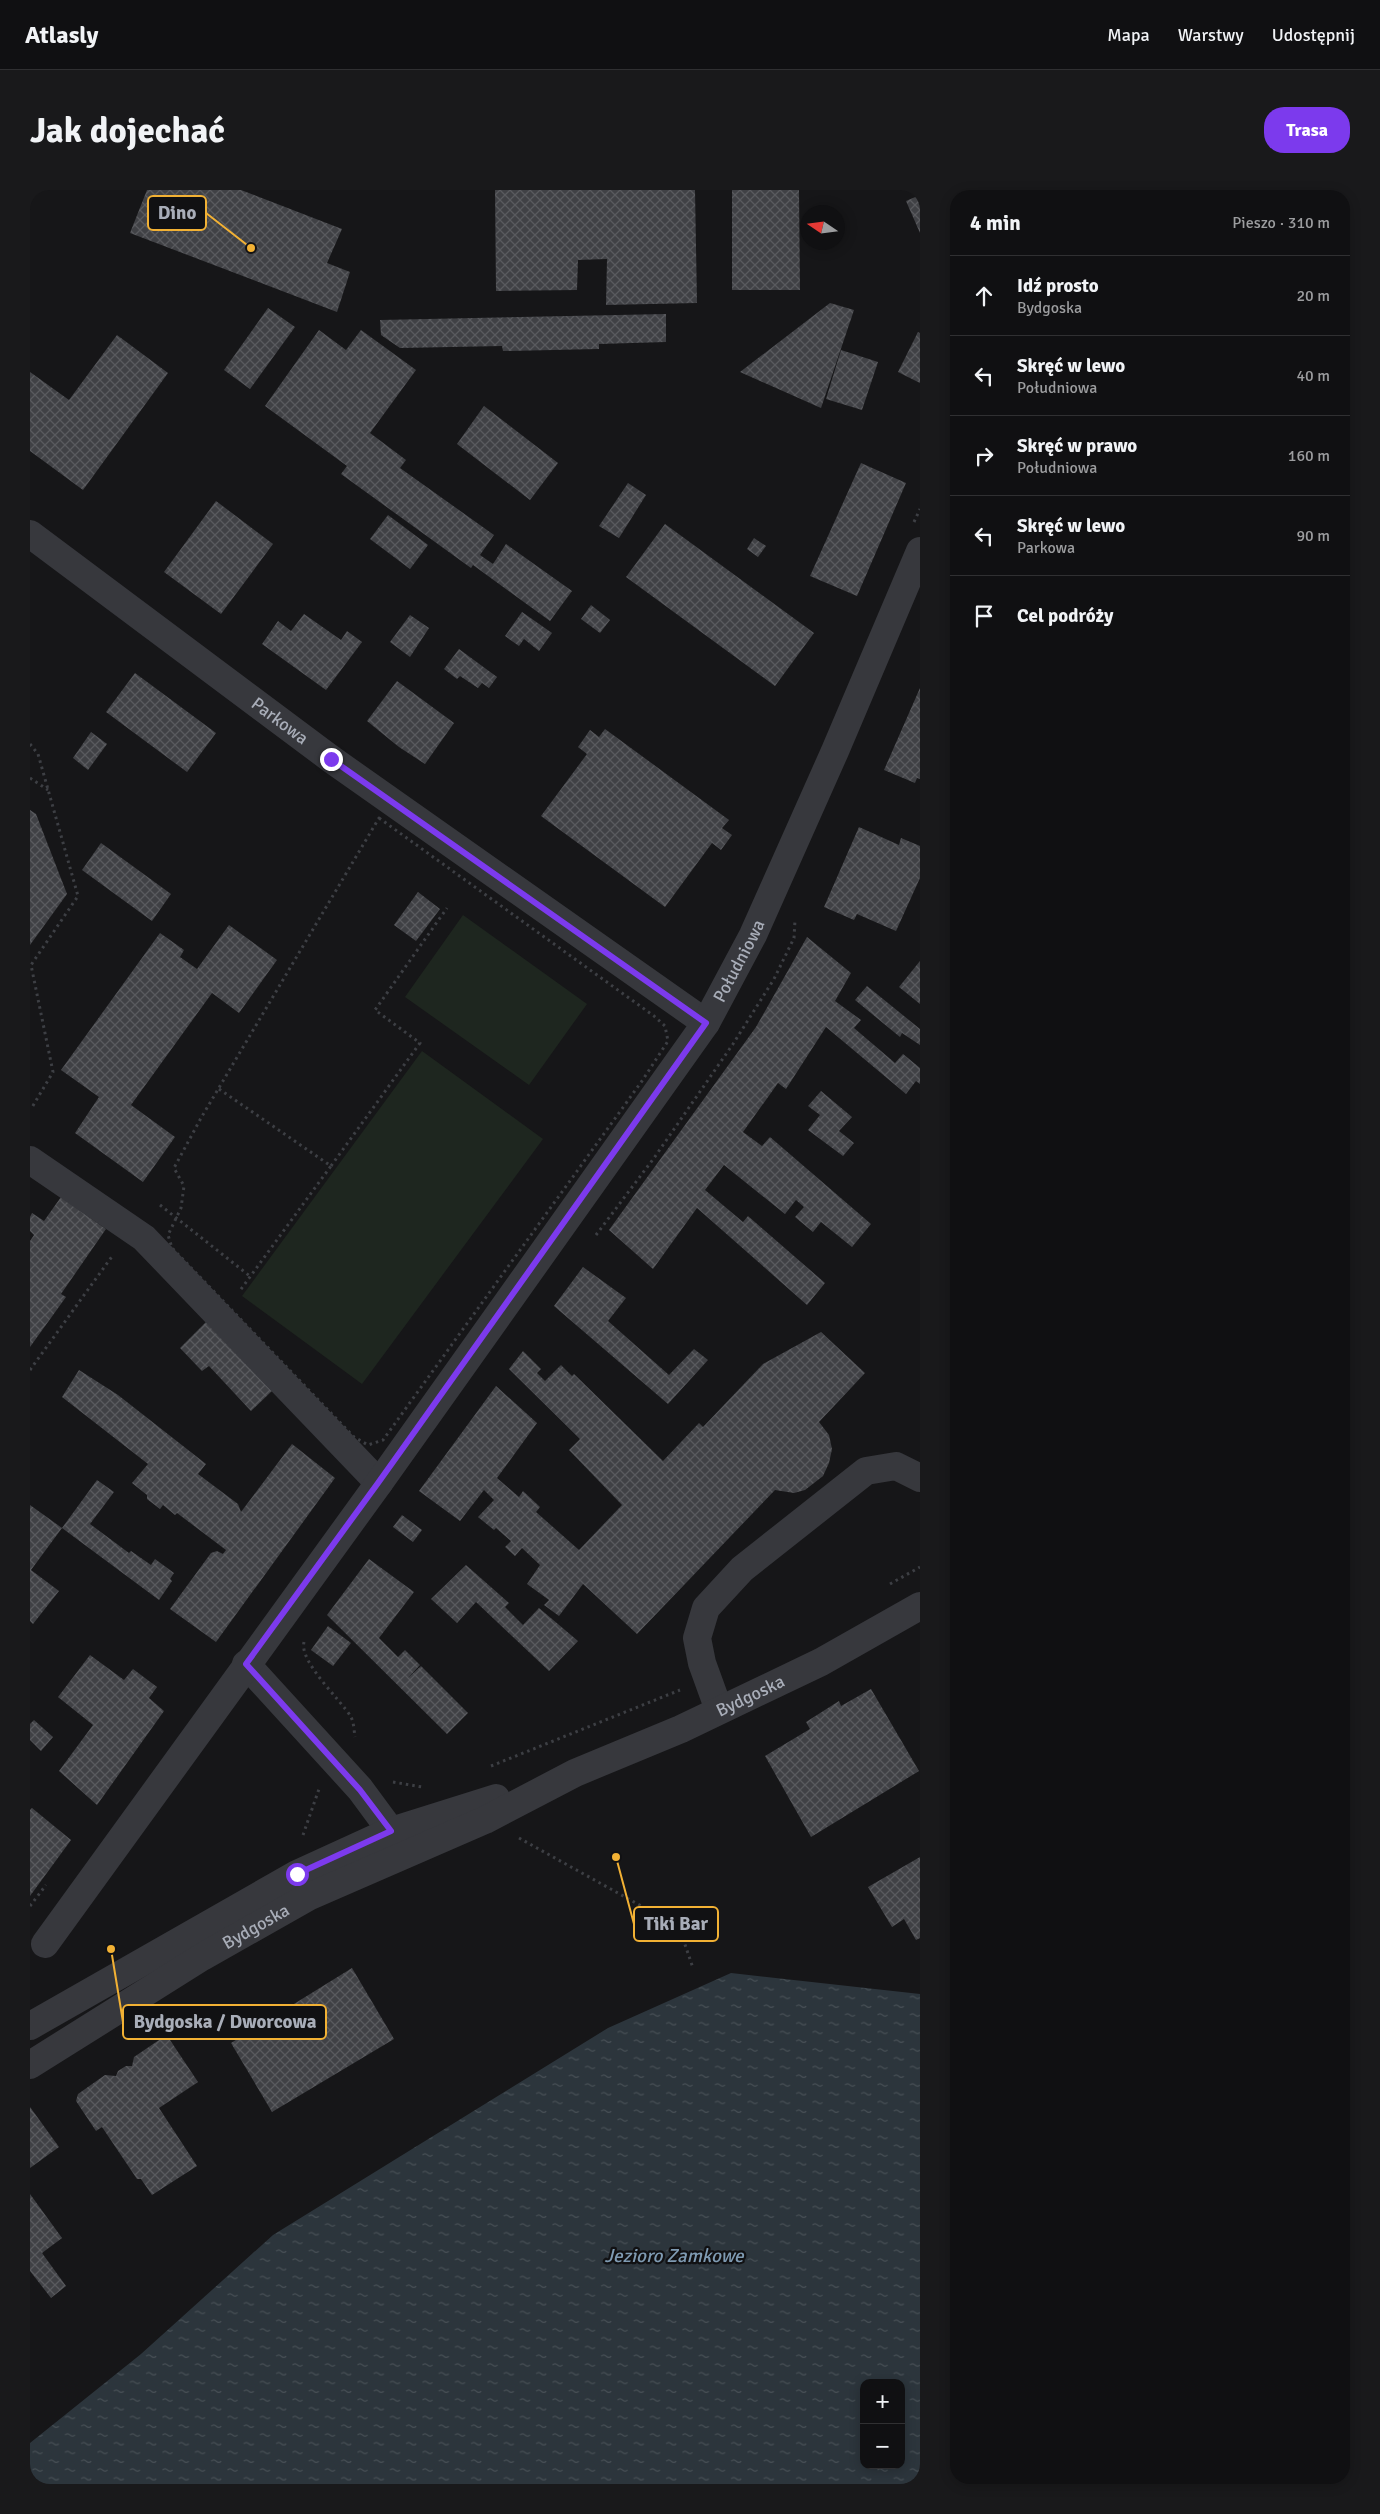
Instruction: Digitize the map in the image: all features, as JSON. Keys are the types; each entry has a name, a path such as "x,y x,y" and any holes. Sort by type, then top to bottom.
{"street":[{"name":"Parkowa","path":"30,534 331,759 706,1023"},
{"name":"Południowa","path":"45,1944 378,1483 706,1023 753,935 835,751 920,551"},
{"path":"30,1160 144,1238 378,1483"},
{"path":"719,1710 702,1663 697,1638 706,1608 742,1569 866,1471 896,1466 920,1478"},
{"name":"Bydgoska","path":"30,2065 210,1952 308,1897 485,1820 575,1773 719,1710 821,1662 920,1606"},
{"path":"246,1664 360,1790 391,1831 400,1857"},
{"name":"Bydgoska","path":"30,2026 297,1874 391,1831 575,1773"}],"path":[{"path":"913,525 920,509"},
{"path":"30,744 38,754 78,896 31,965 54,1072 31,1109"},
{"path":"30,778 48,790"},
{"path":"379,818 654,1016 665,1026 668,1041 642,1081 382,1440 368,1445 354,1437 172,1248 168,1235 177,1217 184,1186 174,1168 219,1089 379,818"},
{"path":"239,1292 420,1043 375,1010 447,908"},
{"path":"219,1089 330,1166"},
{"path":"160,1205 250,1277"},
{"path":"30,1370 124,1240 135,1231"},
{"path":"515,1836 679,1926 693,1968"}],"shaded area":[{"path":"463,915 587,1004 529,1085 405,997"},
{"path":"422,1051 543,1139 362,1384 242,1296"}],"water":[{"name":"Jezioro Zamkowe","path":"731,1973 920,1994 920,2484 30,2484 30,2443 141,2354 273,2235 608,2028"}],"building":[{"path":"147,190 241,190 342,229 327,263 350,272 337,312 130,233"},
{"path":"495,190 695,190 697,303 606,305 607,259 578,260 577,290 496,291"},
{"path":"732,190 799,190 800,290 732,290"},
{"path":"920,195 920,233 906,201"},
{"path":"830,303 854,310 821,408 740,372"},
{"path":"268,308 295,327 250,389 224,370"},
{"path":"666,314 666,342 599,344 599,349 503,351 502,346 400,348 381,335 380,320"},
{"path":"319,330 346,350 361,330 416,370 370,433 406,460 400,468 494,535 480,555 493,564 506,544 572,591 550,621 473,565 471,568 341,474 347,466 265,406"},
{"path":"918,332 920,333 920,383 898,372"},
{"path":"117,335 168,373 83,490 30,451 30,372 69,400"},
{"path":"841,350 878,362 862,410 826,399"},
{"path":"484,406 558,463 530,500 457,444"},
{"path":"861,463 906,483 857,596 810,576"},
{"path":"628,483 646,495 619,538 599,526"},
{"path":"216,501 273,544 221,614 164,572"},
{"path":"388,515 428,545 410,569 370,539"},
{"path":"665,524 814,633 775,686 626,577"},
{"path":"754,538 766,546 758,557 747,549"},
{"path":"591,605 610,620 600,633 581,619"},
{"path":"522,612 552,633 539,651 524,639 519,646 505,636"},
{"path":"304,614 341,640 347,631 362,642 326,690 262,644 278,621 291,631"},
{"path":"410,615 429,628 410,657 390,642"},
{"path":"459,649 497,677 489,688 482,683 478,688 460,676 457,679 444,669"},
{"path":"135,673 216,733 187,772 106,712"},
{"path":"397,681 454,723 425,764 399,747 367,721"},
{"path":"920,688 920,779 917,778 915,783 884,770"},
{"path":"605,729 729,820 722,828 732,835 721,850 712,843 665,907 541,816 587,754 578,747 590,730 599,737"},
{"path":"91,732 107,744 88,770 73,758"},
{"path":"30,810 36,814 67,894 30,945"},
{"path":"859,827 899,845 901,838 920,846 920,878 896,931 857,914 854,920 824,907"},
{"path":"101,843 171,894 152,921 82,870"},
{"path":"418,892 440,909 416,941 394,925"},
{"path":"229,925 277,960 239,1013 212,993 131,1105 175,1137 143,1182 75,1133 99,1097 61,1070 160,933 184,950 180,957 197,969"},
{"path":"807,937 851,973 835,1001 861,1020 854,1028 895,1063 903,1054 920,1068 920,1084 916,1081 906,1094 826,1027 786,1089 778,1083 743,1132 762,1146 770,1137 871,1224 852,1247 821,1222 813,1232 795,1217 804,1207 796,1200 785,1214 724,1165 705,1190 743,1222 748,1216 825,1283 807,1305 697,1208 653,1269 609,1230 756,1027"},
{"path":"920,961 920,1004 899,987"},
{"path":"867,986 920,1029 920,1045 902,1033 900,1037 855,1000"},
{"path":"821,1091 852,1117 839,1131 854,1143 843,1156 808,1130 820,1115 808,1106"},
{"path":"61,1197 106,1229 61,1294 66,1297 30,1347 30,1241 34,1235 30,1231 30,1217 32,1213 44,1221"},
{"path":"583,1267 626,1298 608,1321 669,1375 694,1349 708,1360 668,1404 554,1306"},
{"path":"207,1321 273,1390 251,1411 209,1366 202,1371 180,1348"},
{"path":"821,1332 865,1373 819,1422 829,1435 832,1449 829,1463 823,1476 805,1490 794,1493 775,1490 637,1634 583,1584 559,1616 544,1605 549,1600 527,1584 540,1565 522,1548 515,1556 505,1547 511,1541 496,1528 494,1530 478,1517 494,1500 484,1490 460,1521 419,1491 496,1386 537,1423 497,1478 519,1497 523,1491 540,1507 536,1512 579,1550 622,1505 569,1450 580,1439 509,1369 523,1351 541,1369 537,1373 545,1381 561,1365 572,1376 574,1374 663,1461 699,1423 703,1427 763,1364"},
{"path":"79,1370 118,1395 206,1464 198,1474 238,1504 241,1512 292,1444 335,1478 216,1642 170,1609 211,1553 217,1551 223,1554 226,1550 177,1513 175,1515 163,1505 160,1509 147,1499 147,1495 132,1483 148,1464 62,1397"},
{"path":"97,1480 114,1492 90,1524 129,1553 131,1551 151,1565 155,1559 174,1573 170,1579 172,1581 159,1600 62,1528"},
{"path":"30,1505 62,1528 31,1570 59,1591 33,1624 30,1621"},
{"path":"402,1515 422,1530 413,1542 393,1527"},
{"path":"369,1559 414,1592 379,1638 398,1657 405,1650 420,1665 408,1678 421,1666 468,1713 447,1734 327,1615"},
{"path":"466,1565 509,1603 505,1607 523,1625 539,1608 578,1641 549,1671 476,1602 457,1623 431,1599"},
{"path":"328,1626 351,1643 333,1666 311,1650"},
{"path":"90,1655 124,1680 133,1669 157,1687 149,1698 164,1711 97,1805 59,1771 93,1725 58,1697"},
{"path":"871,1689 919,1771 811,1837 765,1756 810,1729 806,1722 839,1701 841,1706"},
{"path":"34,1720 53,1737 41,1751 30,1740 30,1724"},
{"path":"32,1808 71,1840 30,1896 30,1810"},
{"path":"920,1857 920,1938 916,1940 904,1919 892,1927 868,1887"},
{"path":"352,1968 394,2039 272,2112 231,2043"},
{"path":"162,2038 170,2040 198,2082 159,2108 197,2166 152,2195 141,2179 137,2179 102,2127 96,2131 76,2101 78,2094 105,2075 116,2076 118,2071 126,2066 132,2066 134,2057"},
{"path":"30,2107 59,2147 30,2168"},
{"path":"30,2194 62,2238 42,2253 66,2286 51,2298 30,2271"}],"place":[{"name":"Dino","path":"251,248"},
{"name":"Tiki Bar","path":"616,1857"},
{"name":"Bydgoska / Dworcowa","path":"111,1949"}],"route":[{"path":"297,1874 391,1831 340,1766 246,1664 378,1483 706,1023 331,759"}]}
